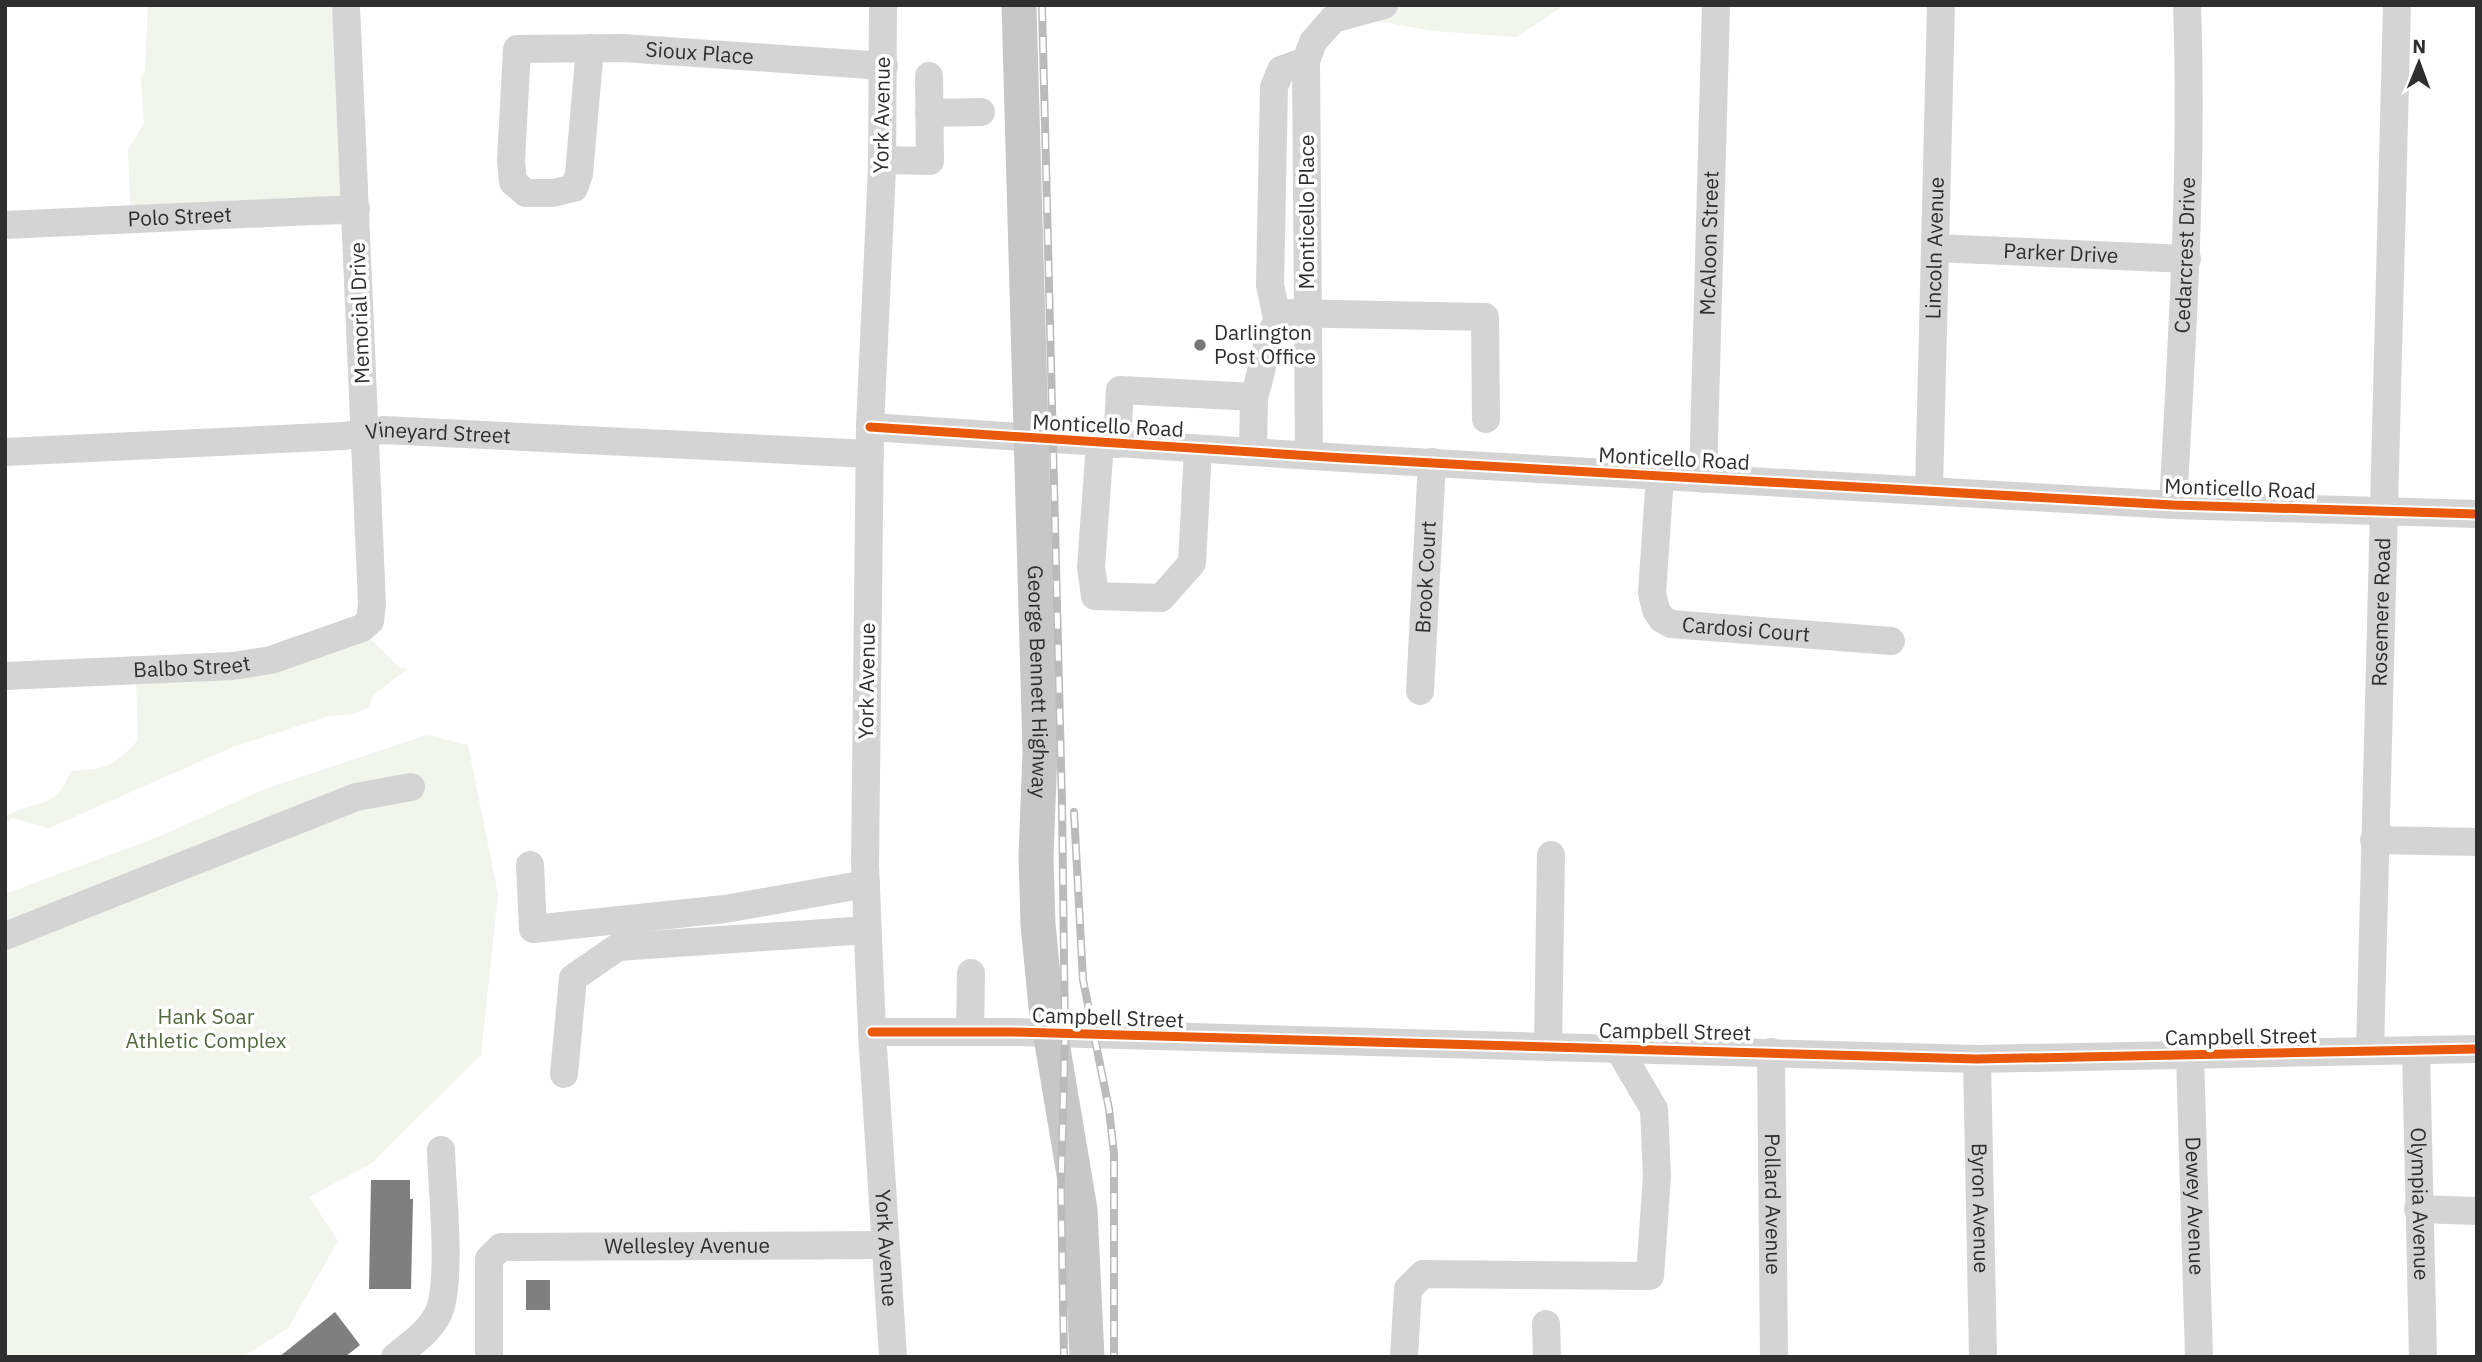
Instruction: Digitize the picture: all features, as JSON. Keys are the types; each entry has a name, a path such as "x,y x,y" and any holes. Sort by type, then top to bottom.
{"main road":[{"name":"George Bennett Highway","path":"1019,5 1029,439 1040,752 1036,870 1041,961 1050,1034 1080,1210 1087,1357"}],"street":[{"name":"Memorial Drive","path":"346,5 372,604 370,621"},
{"name":"York Avenue","path":"883,5 882,160 870,440 866,884 884,1245 893,1357"},
{"name":"McAloon Street","path":"1703,479 1716,5"},
{"name":"Lincoln Avenue","path":"1930,491 1941,5"},
{"name":"Cedarcrest Drive","path":"2174,505 2187,259 2191,108 2187,5"},
{"name":"Rosemere Road","path":"2370,1051 2397,5"},
{"path":"1253,452 1254,397 1277,318 1270,285 1274,87 1281,70 1306,61 1328,12 1380,6"},
{"name":"Sioux Place","path":"590,48 579,174 574,188 526,193 513,182 510,161 517,49 590,48 624,48 884,66"},
{"name":"Monticello Place","path":"1306,61 1309,455"},
{"path":"882,160 930,161 929,76"},
{"path":"929,113 981,112"},
{"name":"Polo Street","path":"5,225 356,209"},
{"name":"Parker Drive","path":"1935,248 2187,259"},
{"path":"1277,318 1285,313 1485,317 1486,419"},
{"path":"1198,449 1192,563 1161,598 1095,596 1091,567 1119,390 1254,397"},
{"name":"Vineyard Street","path":"5,452 411,431 870,440"},
{"name":"Monticello Road","path":"870,440 1029,439 2174,505 2477,514"},
{"name":"Brook Court","path":"1420,691 1432,462"},
{"name":"Cardosi Court","path":"1660,477 1652,593 1662,619 1671,625 1891,641"},
{"name":"Balbo Street","path":"5,676 259,663 362,628 370,621"},
{"path":"5,936 356,797 411,787"},
{"path":"2375,840 2477,842"},
{"path":"1548,1046 1551,855"},
{"path":"530,865 533,929 724,909 866,884"},
{"path":"564,1074 573,978 618,947 867,930"},
{"path":"970,1032 971,973"},
{"name":"Campbell Street","path":"872,1032 1548,1046 1977,1059 2477,1049"},
{"path":"1404,1357 1408,1289 1423,1274 1650,1276 1657,1176 1654,1109 1618,1048"},
{"name":"Olympia Avenue","path":"2416,1050 2423,1357"},
{"name":"Pollard Avenue","path":"1771,1052 1774,1357"},
{"name":"Dewey Avenue","path":"2190,1056 2199,1357"},
{"name":"Byron Avenue","path":"1977,1059 1983,1357"},
{"path":"394,1357 425,1332 441,1307 444,1252 441,1150"},
{"path":"2418,1209 2477,1211"},
{"name":"Wellesley Avenue","path":"489,1357 489,1259 493,1252 501,1247 884,1245"},
{"path":"1546,1324 1547,1357"}],"green space":[{"path":"148,5 352,5 354,225 131,227 128,150 144,123 141,79 145,70"},
{"path":"1373,5 1565,5 1517,37 1434,31 1365,19"},
{"path":"362,631 400,668 407,669 374,694 368,708 353,714 329,716 233,747 49,828 12,818 5,824 5,817 51,799 65,784 71,771 109,765 138,740 136,679"},
{"name":"Hank Soar Athletic Complex","path":"427,735 468,745 498,894 481,1055 372,1163 309,1197 338,1241 288,1328 242,1357 5,1357 5,894 158,837 265,789"}],"building":[{"path":"371,1180 410,1180 410,1199 413,1199 411,1289 369,1289"},
{"path":"526,1280 550,1280 550,1310 526,1310"},
{"path":"335,1312 360,1345 345,1357 279,1357"}],"railway":[{"path":"1042,5 1062,804 1065,1035 1061,1189 1064,1357"},
{"path":"1074,812 1083,980 1109,1109 1114,1154 1114,1357"}],"cycle path":[{"path":"870,427 1344,458 2173,505 2477,514"},
{"path":"872,1032 1013,1032 1977,1059 2477,1049"}],"place":[{"name":"Darlington Post Office","path":"1200,345"}]}
